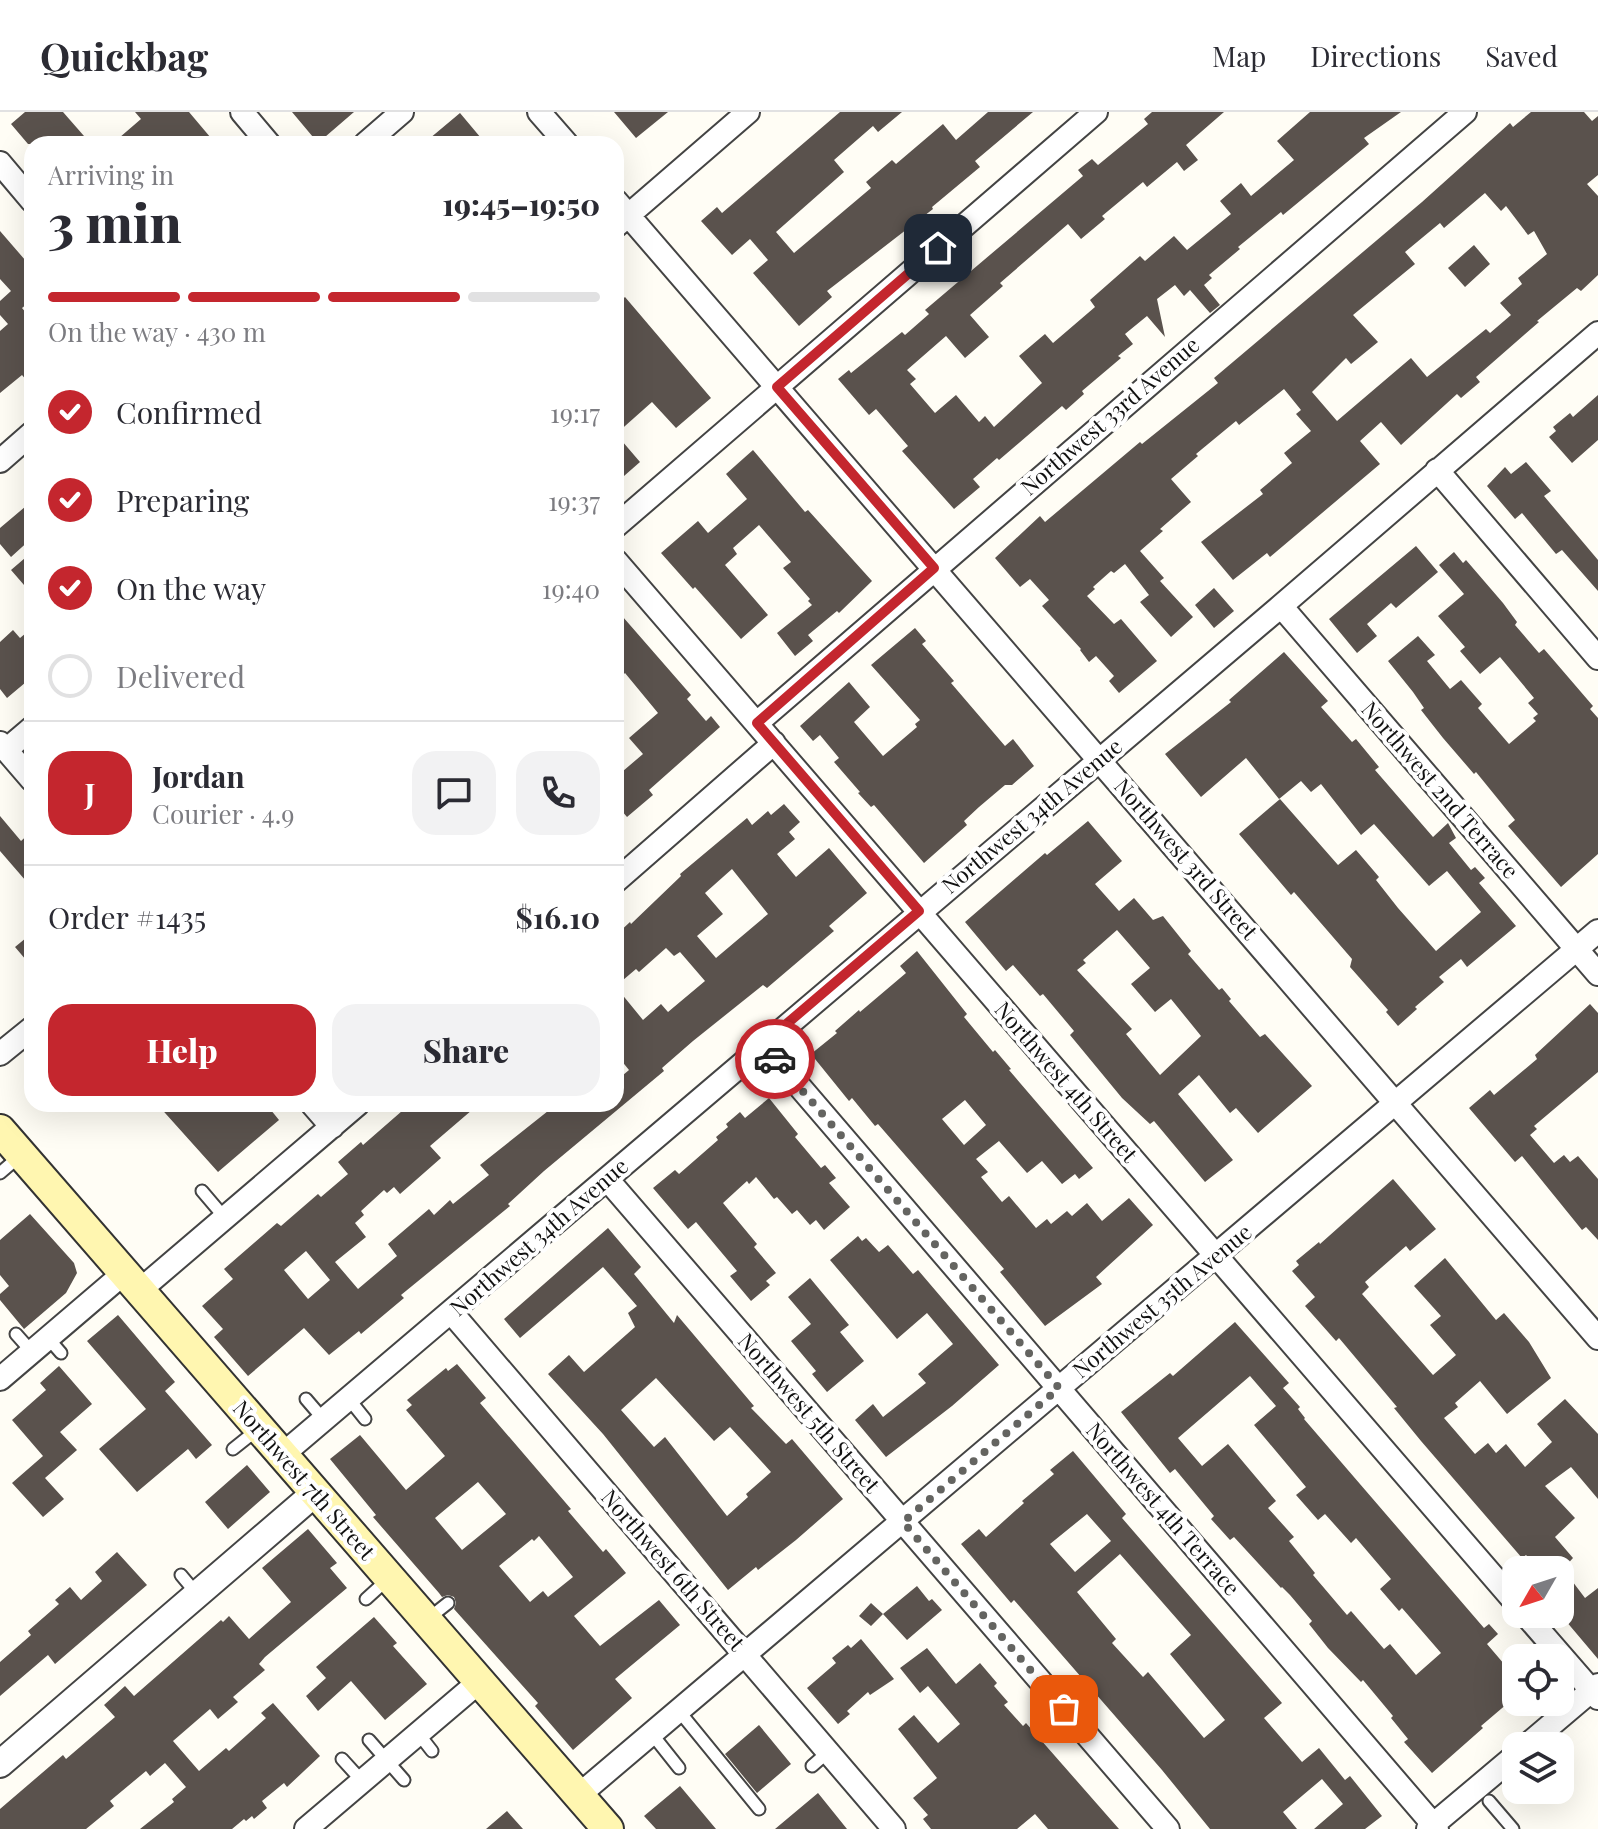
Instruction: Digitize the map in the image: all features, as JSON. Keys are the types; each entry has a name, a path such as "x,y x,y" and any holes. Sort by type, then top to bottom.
{"main road":[{"name":"Northwest 7th Street","path":"0,1130 11,1164 131,1282 389,1579 437,1612 480,1681 608,1829"}],"street":[{"path":"242,112 262,136"},
{"path":"374,136 402,112"},
{"path":"539,112 560,136"},
{"path":"624,211 748,112"},
{"path":"624,519 1096,112"},
{"name":"Northwest 33rd Avenue","path":"757,723 1465,112"},
{"path":"0,163 24,192"},
{"name":"Northwest 3rd Street","path":"624,218 777,387 1100,758 1598,1338"},
{"name":"Northwest 34th Avenue","path":"282,1455 1597,336"},
{"path":"0,461 24,440"},
{"path":"1437,470 1598,658"},
{"name":"Northwest 4th Street","path":"624,570 1502,1587"},
{"name":"Northwest 2nd Terrace","path":"1281,606 1598,974"},
{"path":"24,733 3,746 24,771"},
{"path":"624,874 774,743"},
{"name":"Northwest 35th Avenue","path":"579,1795 1598,931"},
{"path":"0,1054 24,1034"},
{"name":"Northwest 4th Terrace","path":"763,1044 1433,1828"},
{"path":"319,1112 332,1127"},
{"path":"0,1379 47,1348 131,1282 225,1218 349,1112"},
{"name":"Northwest 5th Street","path":"607,1179 1168,1829"},
{"name":"Northwest 6th Street","path":"451,1312 746,1655 820,1759 894,1829"},
{"path":"0,1764 189,1585 315,1493"},
{"path":"1538,1628 1596,1691 1544,1732"},
{"path":"306,1829 387,1760 425,1742 480,1681"},
{"path":"1433,1828 1502,1767"}],"lane":[{"path":"202,1191 225,1218"},
{"path":"16,1334 47,1348"},
{"path":"306,1399 324,1420"},
{"path":"349,1399 365,1419"},
{"path":"233,1449 259,1428"},
{"path":"366,1599 389,1579"},
{"path":"679,1711 759,1809"},
{"path":"652,1734 679,1768"},
{"path":"369,1740 404,1780"},
{"path":"342,1759 362,1781"},
{"path":"1489,1801 1513,1829"}],"building":[{"path":"25,112 63,112 84,136 24,136 24,139 11,124"},
{"path":"135,112 189,112 209,136 121,136 141,119"},
{"path":"292,112 354,112 326,136 312,136"},
{"path":"614,112 668,112 636,138"},
{"path":"840,112 902,112 878,132 873,126 834,160 844,172 776,232 794,253 871,188 866,182 892,160 896,164 943,124 956,140 988,112 1033,112 975,161 980,167 933,209 827,291 832,297 799,326 753,273 768,260 750,239 732,255 701,221 717,207 722,213"},
{"path":"1152,112 1224,112 1186,145 1198,160 1184,171 1177,162 1147,187 1143,182 1102,216 1105,219 1081,239 1068,224 1000,283 1003,286 970,315 989,337 965,358 946,336 907,370 916,379 910,384 935,413 956,395 979,422 985,416 994,427 1042,383 1019,356 1045,334 1053,343 1095,307 1090,300 1140,256 1145,261 1174,236 1187,250 1231,214 1220,201 1241,183 1251,196 1294,160 1277,141 1310,112 1401,112 1364,138 1369,144 1283,215 1281,212 1238,247 1240,249 1209,275 1212,278 1204,285 1220,305 1210,313 1190,290 1184,296 1175,285 1157,299 1165,337 1147,316 1125,334 1133,344 1118,356 1121,358 1082,391 1084,394 1066,410 1062,406 973,479 980,487 954,509 902,451 908,446 876,409 869,415 838,379 849,370 851,373 902,332 905,335 929,314 925,310 1083,176 1078,170 1092,159 1098,165 1148,124 1144,119"},
{"path":"1531,112 1584,112 1592,121 1598,116 1598,175 1587,184 1598,196 1598,275 1581,291 1577,288 1537,321 1476,377 1480,382 1461,398 1457,394 1401,445 1381,422 1360,441 1380,464 1270,557 1267,553 1233,580 1201,542 1263,494 1260,490 1292,463 1284,453 1311,431 1296,414 1301,410 1284,389 1239,425 1236,421 1196,454 1198,456 1171,479 1191,502 1140,551 1164,578 1160,581 1193,617 1171,637 1140,602 1149,595 1125,564 1114,573 1111,571 1087,596 1114,624 1121,619 1157,661 1119,693 1109,681 1114,676 1096,656 1089,662 1042,606 1049,600 1030,579 1020,587 995,558 1040,516 1045,522 1140,442 1142,444 1218,383 1214,378 1422,202 1510,123 1513,127","holes":["1485,193 1501,211 1506,206 1528,235 1534,231 1547,254 1518,278 1522,284 1500,303 1511,315 1490,333 1486,329 1427,377 1411,358 1337,421 1312,392 1346,358 1351,364 1378,342 1353,315 1415,264 1405,252 1440,223 1444,228"]},
{"path":"460,113 479,136 433,136"},
{"path":"0,231 24,259 24,377 22,375 0,393 0,331 8,324 0,315 0,301 11,291 0,279"},
{"path":"1474,245 1490,264 1465,287 1448,268"},
{"path":"624,298 711,398 676,428 652,402 624,427"},
{"path":"1598,395 1598,440 1572,463 1549,437 1556,431 1553,427 1570,413 1573,417"},
{"path":"624,443 640,462 624,476"},
{"path":"753,450 805,512 808,510 872,581 839,613 837,611 808,635 813,641 795,656 777,633 812,605 783,568 791,562 759,525 733,548 737,554 725,565 768,615 741,639 661,553 698,521 708,533 747,499 726,474"},
{"path":"1526,462 1551,491 1544,496 1598,560 1598,591 1562,550 1556,554 1522,513 1515,519 1487,486 1505,467 1511,474"},
{"path":"24,508 24,545 11,557 0,544 0,528"},
{"path":"1416,546 1438,572 1396,608 1391,603 1367,624 1377,636 1357,653 1329,619"},
{"path":"1454,552 1463,563 1466,560 1503,603 1517,622 1515,625 1539,653 1544,649 1593,706 1590,709 1598,718 1598,854 1561,887 1508,826 1515,820 1443,738 1388,661 1418,636 1435,655 1427,661 1450,689 1461,680 1482,704 1478,708 1509,744 1536,721 1533,718 1538,714 1528,703 1534,698 1500,657 1480,674 1460,651 1465,647 1438,616 1464,594 1439,565"},
{"path":"24,559 24,585 11,570"},
{"path":"1214,588 1234,611 1214,628 1195,605"},
{"path":"624,618 691,695 687,699 706,721 711,716 720,727 649,790 653,795 627,817 624,813 624,770 643,754 629,738 658,713 625,673"},
{"path":"915,628 926,641 922,644 954,681 951,683 1005,746 1013,739 1034,766 979,807 964,821 967,825 924,863 874,805 871,807 858,793 834,762 839,758 820,735 813,741 800,726 849,682 870,707 854,722 883,756 917,727 915,724 920,720 871,665"},
{"path":"13,630 20,638 24,635 24,684 7,698 0,689 0,642"},
{"path":"1284,652 1328,701 1321,707 1352,742 1356,739 1379,767 1375,770 1433,837 1448,823 1456,838 1449,843 1471,870 1475,867 1485,878 1479,883 1516,926 1467,967 1461,959 1439,977 1444,982 1398,1026 1350,967 1352,959 1239,834 1280,799 1338,865 1356,850 1379,877 1376,880 1398,908 1436,951 1481,912 1447,871 1429,886 1374,824 1361,835 1321,784 1311,792 1301,781 1279,799 1246,758 1201,797 1165,754 1231,702 1229,700"},
{"path":"784,804 800,822 789,832 795,839 777,854 796,877 829,848 867,893 829,926 834,931 767,988 763,985 693,1041 662,1068 664,1071 624,1104 624,1074 629,1070 624,1064 624,997 643,1020 661,1004 668,1012 705,981 680,952 674,956 666,948 639,972 636,969 624,979 624,928 680,874 747,818 752,825 768,811 771,815","holes":["732,869 768,914 716,958 697,936 723,914 705,893"]},
{"path":"0,816 21,841 24,838 24,879 0,851"},
{"path":"1088,821 1122,861 1095,884 1119,911 1134,898 1153,920 1163,916 1191,951 1188,954 1219,990 1222,988 1231,999 1229,1001 1260,1037 1265,1034 1312,1086 1258,1133 1236,1108 1230,1113 1199,1075 1178,1094 1233,1160 1205,1182 1154,1121 1150,1124 1122,1098 1070,1035 1074,1031 1043,994 1040,996 1013,965 1006,971 965,922 1045,853 1047,855","holes":["1117,930 1150,968 1131,984 1155,1012 1171,999 1201,1036 1160,1075 1126,1034 1132,1029 1077,970 1086,963 1083,960"]},
{"path":"24,940 24,958 15,947"},
{"path":"917,951 967,1014 964,1017 1093,1168 1079,1179 1075,1174 1062,1184 1042,1161 1027,1173 999,1141 976,1159 988,1172 981,1177 1002,1202 1009,1196 1036,1228 1047,1219 1051,1224 1067,1211 1072,1216 1087,1203 1102,1221 1129,1198 1153,1225 1096,1277 1102,1284 1045,1326 1000,1272 1004,1269 878,1124 875,1126 852,1098 849,1101 811,1054 906,973 900,966","holes":["965,1100 986,1125 964,1145 942,1119"]},
{"path":"1590,1004 1598,1013 1598,1072 1534,1126 1537,1129 1530,1135 1554,1163 1564,1155 1570,1162 1578,1156 1598,1179 1598,1240 1586,1227 1582,1230 1522,1156 1515,1162 1469,1108 1490,1090 1494,1095 1537,1059 1535,1055"},
{"path":"769,1098 798,1134 795,1137 821,1168 825,1165 836,1178 829,1183 850,1207 824,1230 816,1220 810,1225 797,1210 792,1214 777,1197 774,1199 756,1177 749,1184 747,1181 723,1203 776,1273 766,1281 770,1285 751,1301 730,1276 737,1271 696,1222 688,1229 653,1188 675,1170 679,1174 718,1140 716,1137 728,1127 726,1124 740,1112 745,1118"},
{"path":"164,1112 272,1112 279,1120 218,1172"},
{"path":"401,1112 470,1112 430,1146 441,1158 400,1194 394,1187 387,1193 384,1190 361,1211 364,1215 355,1223 366,1237 335,1262 358,1289 397,1256 388,1244 429,1209 434,1215 450,1200 453,1204 489,1175 480,1165 547,1112 615,1112 544,1171 508,1204 510,1206 401,1295 404,1298 361,1334 359,1331 329,1355 304,1328 248,1376 214,1337 223,1329 202,1306 233,1279 224,1269 277,1223 281,1226 318,1194 321,1197 348,1174 338,1162","holes":["306,1251 330,1280 308,1299 284,1270"]},
{"path":"1393,1179 1436,1229 1410,1251 1406,1246 1365,1282 1369,1287 1362,1294 1433,1375 1456,1355 1430,1325 1441,1316 1414,1286 1445,1258 1496,1320 1504,1313 1529,1342 1551,1378 1507,1414 1480,1381 1455,1403 1458,1407 1444,1418 1475,1454 1488,1443 1496,1453 1506,1444 1525,1467 1552,1442 1537,1424 1565,1399 1598,1434 1598,1499 1571,1467 1545,1486 1575,1518 1555,1537 1571,1556 1520,1556 1421,1441 1394,1408 1397,1407 1339,1338 1336,1341 1305,1306 1315,1297 1292,1271 1299,1265 1296,1261 1320,1244"},
{"path":"30,1214 74,1263 77,1273 66,1293 24,1329 0,1300 0,1294 9,1286 0,1275 0,1240"},
{"path":"608,1228 641,1267 634,1274 674,1323 677,1315 754,1406 751,1408 786,1444 792,1439 843,1499 796,1540 728,1590 603,1434 548,1374 569,1355 584,1372 635,1327 628,1313 637,1306 603,1267 520,1338 504,1319","holes":["656,1378 714,1441 730,1427 771,1472 727,1516 665,1437 654,1447 621,1410"]},
{"path":"858,1236 862,1241 866,1238 879,1252 888,1245 913,1274 918,1270 999,1365 886,1457 855,1420 873,1404 883,1417 926,1383 918,1374 953,1344 927,1313 897,1339 830,1260"},
{"path":"810,1278 849,1325 840,1332 864,1361 827,1392 812,1374 816,1371 791,1341 811,1324 788,1297"},
{"path":"118,1315 175,1382 165,1391 212,1445 196,1459 188,1449 137,1492 99,1449 146,1409 87,1341"},
{"path":"1235,1322 1289,1383 1283,1388 1300,1407 1298,1409 1304,1419 1484,1628 1489,1624 1498,1634 1487,1644 1502,1662 1502,1708 1432,1773 1404,1742 1408,1739 1391,1718 1393,1716 1363,1680 1361,1682 1328,1648 1309,1624 1312,1621 1290,1595 1234,1537 1230,1540 1175,1469 1170,1473 1121,1412 1170,1373 1173,1376","holes":["1250,1376 1276,1406 1254,1425 1306,1487 1296,1495 1318,1520 1325,1514 1351,1543 1356,1538 1391,1579 1380,1589 1399,1611 1402,1608 1441,1653 1416,1675 1390,1644 1384,1649 1351,1611 1347,1615 1313,1575 1315,1573 1289,1541 1294,1537 1268,1508 1276,1501 1228,1444 1202,1466 1178,1438"]},
{"path":"457,1364 486,1398 480,1403 571,1509 568,1511 603,1552 606,1549 626,1573 574,1616 600,1646 659,1600 680,1625 615,1679 632,1698 573,1750 535,1706 538,1703 454,1609 454,1597 442,1597 373,1517 376,1515 330,1459 360,1435 406,1490 445,1456 406,1410 412,1405 407,1400 446,1368 448,1371","holes":["478,1482 506,1514 462,1550 435,1518","539,1536 573,1577 548,1597 543,1591 530,1602 499,1566"]},
{"path":"59,1366 92,1404 60,1432 77,1450 45,1478 64,1499 43,1517 12,1483 43,1456 12,1420 46,1390 40,1383"},
{"path":"1073,1451 1126,1514 1122,1518 1282,1703 1264,1718 1302,1762 1319,1748 1345,1780 1350,1776 1382,1816 1365,1829 1314,1829 1343,1804 1322,1779 1283,1812 1297,1829 1210,1829 1014,1600 1011,1603 961,1544 979,1529 986,1537 1054,1474 1050,1470","holes":["1087,1514 1111,1541 1075,1572 1050,1544","1120,1554 1191,1635 1170,1654 1225,1720 1204,1738 1148,1672 1143,1677 1112,1643 1116,1639 1077,1592"]},
{"path":"247,1465 270,1492 228,1529 205,1502"},
{"path":"308,1529 337,1563 330,1568 347,1588 265,1657 259,1664 265,1670 233,1697 238,1702 218,1719 210,1709 173,1741 199,1771 226,1748 229,1751 266,1718 261,1713 273,1703 320,1756 287,1787 284,1783 262,1801 267,1808 254,1819 252,1816 246,1821 244,1819 232,1829 140,1829 174,1802 172,1799 186,1787 165,1763 150,1776 146,1771 110,1801 114,1806 86,1829 0,1829 0,1809 63,1755 66,1759 115,1717 104,1705 125,1686 134,1696 221,1620 223,1622 229,1616 249,1639 291,1602 262,1568"},
{"path":"117,1552 147,1585 55,1664 48,1655 0,1696 0,1662 31,1635 28,1631 59,1604 55,1600 70,1587 81,1600 102,1581 95,1572"},
{"path":"1574,1584 1585,1598 1598,1588 1598,1659 1572,1628"},
{"path":"917,1586 929,1601 932,1599 942,1610 907,1640 883,1614"},
{"path":"871,1603 883,1614 871,1626 859,1616"},
{"path":"374,1617 397,1643 393,1646 427,1684 385,1720 351,1681 318,1711 306,1696 326,1678 316,1667"},
{"path":"861,1639 894,1679 870,1695 868,1692 838,1724 807,1688 836,1663 832,1658"},
{"path":"927,1648 956,1684 980,1663 1008,1702 1004,1705 1023,1726 1026,1723 1119,1829 1048,1829 1035,1814 1017,1829 931,1829 923,1819 928,1815 913,1798 937,1778 898,1729 914,1715 938,1743 960,1724 928,1686 920,1693 900,1668"},
{"path":"759,1725 791,1764 757,1793 725,1754"},
{"path":"680,1786 716,1829 656,1829 644,1816"},
{"path":"818,1793 847,1829 775,1829"},
{"path":"507,1811 523,1829 486,1829"}],"way so far":[{"path":"775,1059 1059,1388 903,1522 1064,1709"}],"route":[{"path":"775,1059 763,1044 919,911 757,723 934,568 777,387 938,248"}]}
